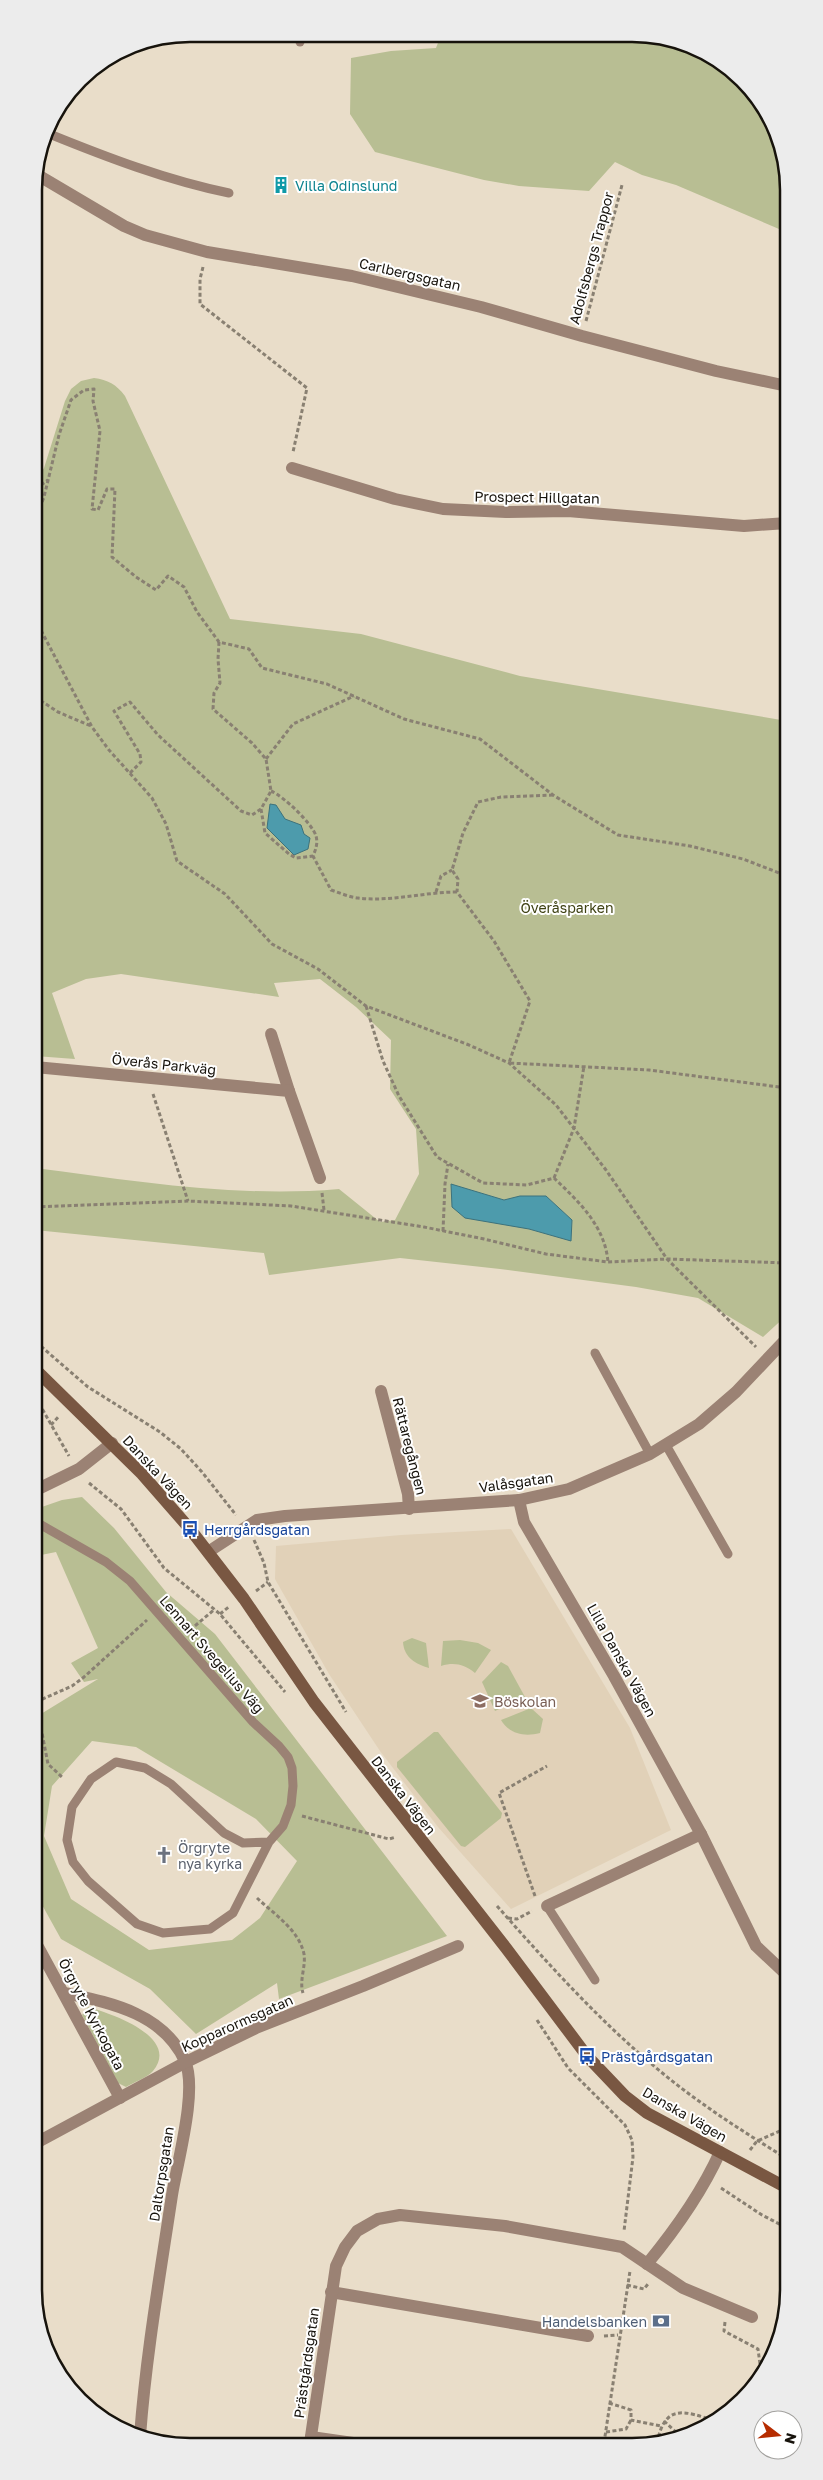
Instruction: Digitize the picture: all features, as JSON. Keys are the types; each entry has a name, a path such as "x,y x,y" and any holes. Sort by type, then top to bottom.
{"street":[{"name":"Carlbergsgatan","path":"43,178 124,226 145,235 207,252 352,276 481,307 716,371 780,385"},
{"name":"Prospect Hillgatan","path":"292,468 395,499 443,508 506,512 577,512 744,526 780,523"},
{"path":"272,1034 289,1091 320,1178"},
{"name":"Överås Parkväg","path":"43,1068 289,1091"},
{"name":"Valåsgatan","path":"208,1552 257,1520 285,1516 519,1500 569,1489 650,1454 699,1424 736,1392 780,1349"},
{"name":"Danska Vägen","path":"42,1376 112,1443 163,1496 208,1552 244,1599 314,1702 501,1942 587,2056 626,2096 647,2113 780,2184"},
{"name":"Rättaregången","path":"381,1391 408,1494 409,1509"},
{"path":"42,1487 79,1469 112,1443"},
{"name":"Lilla Danska Vägen","path":"519,1500 524,1522 610,1667 701,1834 756,1946 780,1970"},
{"path":"547,1906 701,1834"},
{"name":"Kopparormsgatan","path":"42,2140 186,2062 256,2028 458,1946"},
{"name":"Örgryte Kyrkogata","path":"42,1954 120,2098"},
{"path":"65,1993 106,2002 136,2013 157,2025 170,2038 186,2062"},
{"name":"Daltorpsgatan","path":"141,2428 172,2199 188,2103 186,2062"},
{"path":"647,2264 665,2242 710,2174 720,2152"},
{"name":"Prästgårdsgatan","path":"311,2438 336,2266 345,2246 358,2232 378,2219 400,2215 505,2226 628,2250"},
{"path":"628,2250 683,2288 752,2317"},
{"name":"Prästgårdsgatan","path":"332,2292 588,2336"}],"lane":[{"path":"53,136 107,158 206,188 229,193"},
{"path":"595,1352 650,1454"},
{"path":"666,1445 728,1554"},
{"name":"Lennart Svegelius Väg","path":"42,1526 106,1562 130,1581 253,1722 288,1757 292,1768 293,1786 289,1814 283,1826 269,1842 233,1913 210,1929 163,1933 136,1924 88,1881 73,1862 67,1840 72,1807 91,1779 116,1762 145,1768 171,1784 224,1832 243,1843 269,1842"},
{"path":"547,1906 595,1980"}],"path":[{"name":"Adolfsbergs Trappor","path":"582,336 622,185"},
{"path":"200,278 200,304 307,388 293,452 292,468"},
{"path":"43,496 49,480 59,435 71,400 84,390 94,389 93,401 100,431 92,509 98,510 107,489 116,489 112,511 112,557 136,577 156,590 168,576 184,587 197,612 220,642 249,649 262,668 328,684 404,719 480,739 553,795 618,835 690,846 743,859 780,873"},
{"path":"43,484 49,480"},
{"path":"43,633 92,727 109,750 152,798 166,824 177,862 225,894 272,944 318,969 366,1006 470,1045 509,1064 556,1105 667,1259 715,1304 760,1352"},
{"path":"130,772 141,762 140,754 114,711 130,702 158,735 234,805 252,815 261,809 271,791 266,759 252,743 213,709 214,693 220,683 218,659 220,642"},
{"path":"266,759 293,724 354,696"},
{"path":"43,702 58,712 92,727"},
{"path":"271,791 279,794 297,811 316,835 317,846 313,856 331,890 358,898 401,897 436,892 457,892"},
{"path":"436,892 441,876 452,870 463,833 478,802 501,797 553,795"},
{"path":"261,809 265,832 289,854 296,858 313,856"},
{"path":"452,870 458,879 457,892 494,941 530,1001 509,1064"},
{"path":"366,1006 383,1060 399,1096 437,1157 483,1183 527,1184 554,1178"},
{"path":"509,1064 649,1070 780,1087"},
{"path":"554,1178 574,1128 584,1066"},
{"path":"148,1077 188,1201"},
{"path":"444,1231 445,1184 448,1164"},
{"path":"554,1178 584,1208 607,1248 608,1262"},
{"path":"43,1207 188,1201 304,1207 444,1231 546,1254 608,1262 667,1259 780,1263"},
{"path":"42,1348 88,1387 160,1432 181,1449 234,1512 257,1545 264,1563 268,1582 348,1716"},
{"path":"42,1410 61,1444 94,1489 121,1509 164,1568 215,1609 289,1698"},
{"path":"234,1512 241,1509"},
{"path":"180,1639 215,1609"},
{"path":"42,1699 72,1686 84,1677 126,1641 156,1611"},
{"path":"42,1734 48,1764 62,1777"},
{"path":"547,1766 499,1793 535,1896 547,1906"},
{"path":"289,1814 389,1839 396,1837"},
{"path":"391,1830 402,1845"},
{"path":"246,1887 298,1939 304,1956 301,1985 309,2008"},
{"path":"492,1901 565,1982 636,2050 682,2088 780,2154"},
{"path":"508,1918 517,1919 528,1912 547,1906"},
{"path":"534,2015 568,2068 625,2124 632,2140 633,2157 625,2293 605,2438"},
{"path":"757,2140 780,2130"},
{"path":"721,2188 780,2224"},
{"path":"724,2331 758,2349 761,2365"},
{"path":"606,2432 626,2429 631,2420 631,2410 609,2403"},
{"path":"658,2435 660,2426 667,2417 678,2413 705,2419"},
{"path":"631,2420 660,2426"},
{"path":"664,2421 674,2431"}],"shaded area":[{"name":"Böskolan","path":"511,1529 630,1728 671,1830 511,1909 438,1827 380,1751 329,1674 275,1579 276,1546 401,1535"}],"green space":[{"path":"438,42 633,42 662,45 698,58 715,67 730,79 750,100 761,116 778,161 780,229 676,185 642,175 615,162 589,191 519,186 484,180 375,152 350,114 351,58 391,51 436,48"},
{"name":"Överåsparken","path":"94,378 111,383 125,396 230,619 361,634 520,676 780,720 780,1321 763,1337 698,1298 636,1287 400,1258 269,1275 264,1253 43,1231 43,1169 149,1183 225,1190 301,1191 339,1189 380,1222 395,1220 419,1174 416,1129 390,1089 391,1040 356,1007 320,979 274,983 279,997 121,974 86,979 52,993 75,1059 43,1057 43,470 65,401 71,389 81,381","holes":["452,1185 504,1200 546,1196 572,1220 571,1240 529,1229"]},
{"path":"82,1497 114,1528 166,1592 215,1634 447,1936 279,1999 277,1983 196,2034 150,1989 61,1939 42,1905 42,1713 98,1679 84,1682 71,1663 98,1648 56,1552 42,1555 42,1507 62,1500","holes":["92,1741 136,1747 256,1819 297,1861 260,1918 232,1940 149,1950 71,1899 44,1836 52,1786"]},
{"path":"412,1638 426,1643 429,1668 420,1665 408,1656 403,1642"},
{"path":"460,1640 478,1643 491,1650 475,1673 459,1665 441,1666 443,1641"},
{"path":"501,1662 508,1666 525,1697 495,1711 482,1682"},
{"path":"531,1708 543,1719 540,1733 528,1735 518,1733 504,1725 501,1720"},
{"path":"434,1732 438,1732 502,1813 501,1818 465,1847 461,1846 397,1767 397,1762"},
{"path":"88,2007 126,2021 151,2037 158,2048 159,2059 153,2071 126,2087 118,2083 82,2015"}],"water":[{"path":"270,804 276,805 285,819 301,825 304,834 310,838 308,849 294,855 267,828"},
{"path":"451,1184 504,1200 520,1196 546,1196 572,1220 571,1241 529,1229 465,1218 452,1207"}],"place":[{"name":"Villa Odinslund","path":"281,185"},
{"name":"Herrgårdsgatan","path":"190,1529"},
{"name":"Böskolan","path":"480,1701"},
{"name":"Örgryte nya kyrka","path":"164,1855"},
{"name":"Prästgårdsgatan","path":"587,2056"},
{"name":"Handelsbanken","path":"661,2321"}]}
